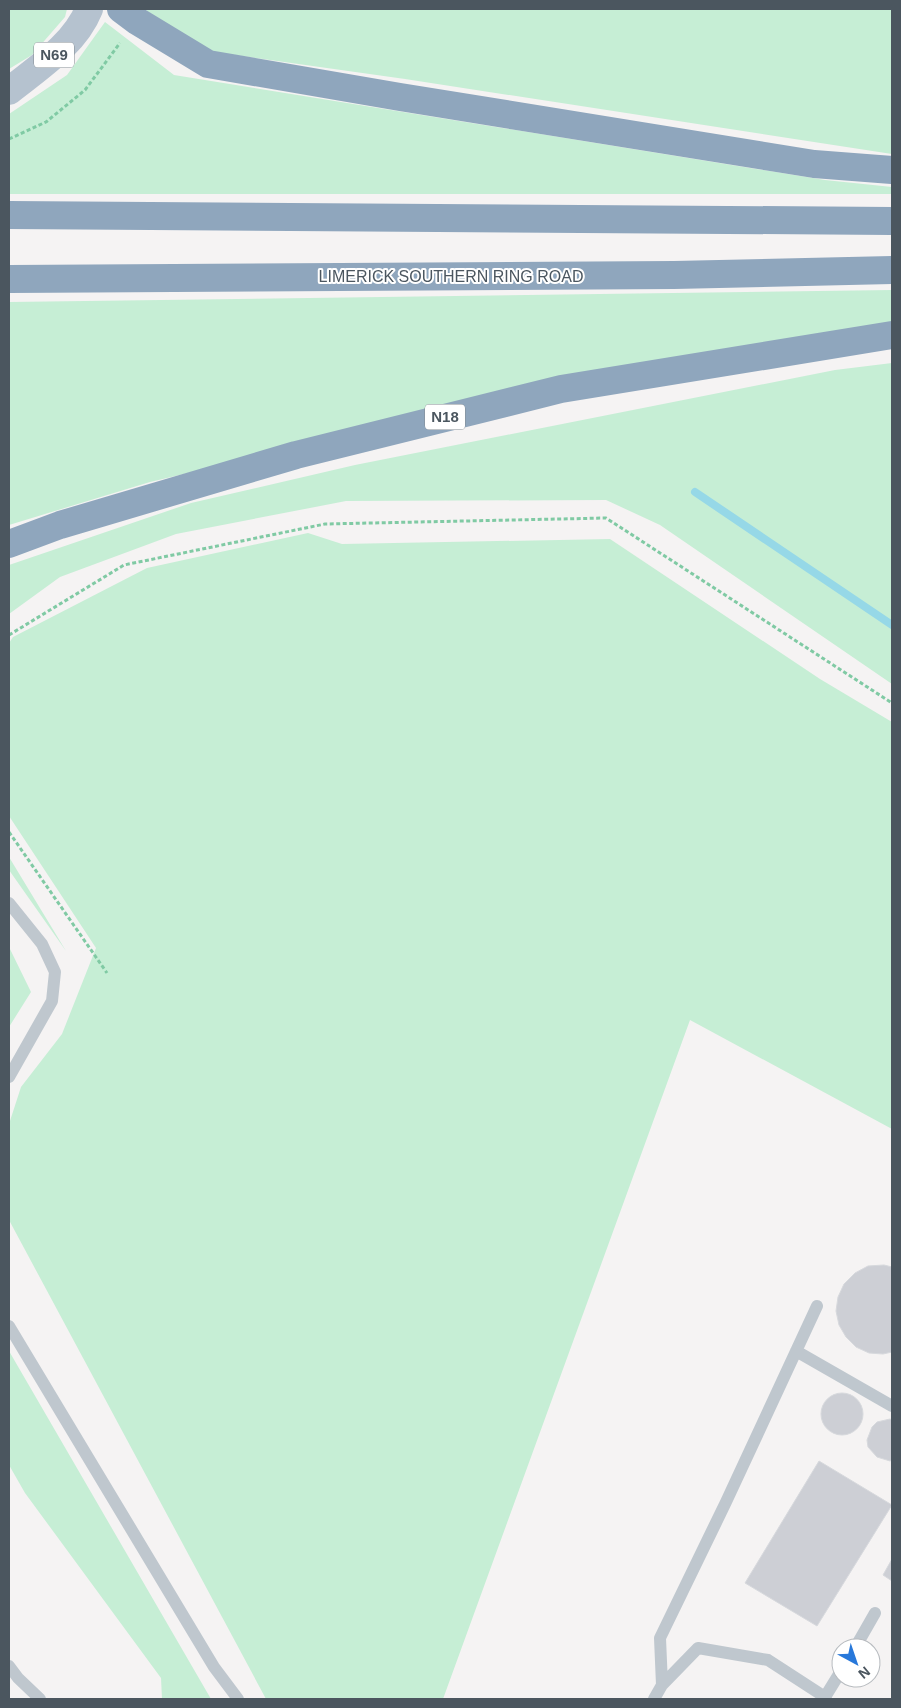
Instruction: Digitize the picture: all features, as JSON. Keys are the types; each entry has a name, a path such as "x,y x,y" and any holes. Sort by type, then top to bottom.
{"highway":[{"path":"129,15 208,64 814,164 892,170"},
{"path":"9,215 892,221"},
{"name":"LIMERICK SOUTHERN RING ROAD","path":"9,279 664,275 892,270"},
{"name":"N18","path":"9,544 60,525 296,455 561,389 892,335"}],"main road":[{"name":"N69","path":"9,91 53,56 84,22 89,9"}],"lane":[{"path":"9,903 42,944 55,972 52,1001 9,1077"},
{"path":"662,1685 660,1638 726,1502 817,1306"},
{"path":"9,1326 214,1667 238,1699"},
{"path":"796,1351 892,1406"},
{"path":"860,1638 876,1613"},
{"path":"654,1699 662,1685 698,1648 768,1660 825,1698"},
{"path":"9,1666 13,1677 40,1699"}],"path":[{"path":"9,139 46,122 85,90 129,15"},
{"path":"9,635 124,565 325,524 606,518 892,703"},
{"path":"9,832 107,973"}],"green space":[{"path":"9,9 67,9 65,17 32,55 9,69"},
{"path":"146,9 892,9 892,154 405,79 207,51"},
{"path":"105,22 174,75 825,180 892,187 892,194 9,194 9,114 67,75"},
{"path":"892,290 892,325 646,365 150,482 9,525 9,302"},
{"path":"892,363 892,684 660,525 606,500 346,501 176,534 60,577 9,614 9,565 191,503 355,465 835,370"},
{"path":"308,533 342,544 610,539 820,679 892,722 892,1129 690,1020 443,1699 266,1699 9,1220 9,1124 21,1087 62,1034 96,948 9,816 9,643 13,637 147,568"},
{"path":"9,857 66,951 9,870"},
{"path":"9,947 31,992 9,1027"},
{"path":"9,1351 211,1699 162,1699 161,1678 25,1493 9,1465"}],"building":[{"path":"884,1265 892,1267 892,1352 883,1354 869,1353 856,1347 846,1337 839,1325 836,1311 838,1297 844,1284 855,1273 868,1266"},
{"path":"842,1393 857,1399 863,1414 857,1429 842,1435 827,1429 821,1414 827,1399"},
{"path":"892,1420 892,1460 890,1461 877,1457 868,1447 867,1440 872,1427 877,1422"},
{"path":"819,1461 892,1505 817,1626 745,1583"},
{"path":"892,1559 892,1581 883,1575"}],"waterway":[{"path":"695,492 892,625"}]}
